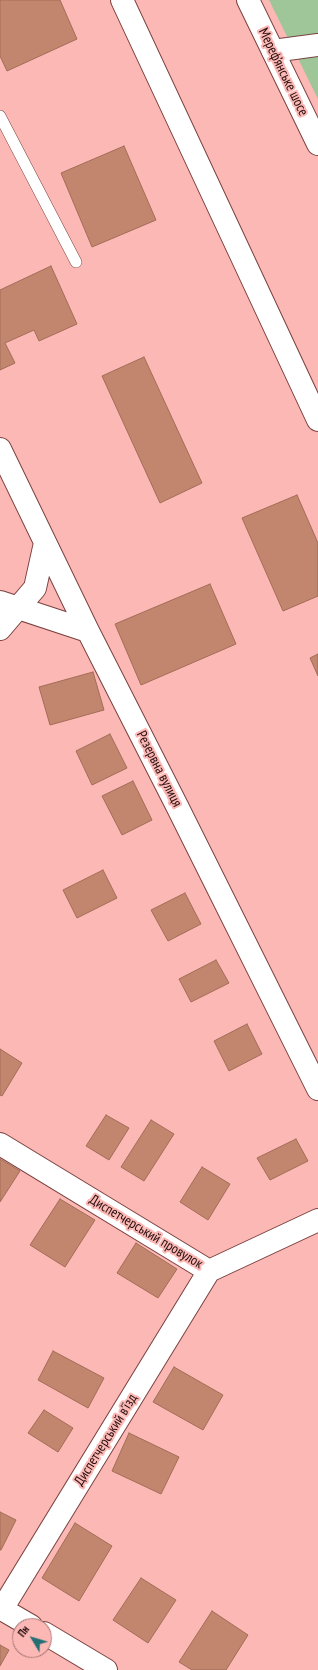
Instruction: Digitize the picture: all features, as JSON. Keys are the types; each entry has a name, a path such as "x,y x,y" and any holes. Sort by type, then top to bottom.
{"main road":[{"path":"122,0 318,420"},
{"name":"Мереф’янське шосе","path":"248,0 318,144"},
{"path":"273,51 318,45"},
{"name":"Резервна вулиця","path":"0,449 88,631 178,806 318,1089"},
{"path":"0,629 9,605 35,588 45,543"},
{"path":"9,605 88,631"},
{"name":"Диспетчерський провулок","path":"0,1144 209,1271 318,1220"},
{"name":"Диспетчерський в’їзд","path":"1,1608 209,1271"},
{"path":"1,1608 18,1618"},
{"path":"52,1639 106,1670"}],"lane":[{"path":"0,116 76,262"}],"green space":[{"path":"269,0 318,0 318,99"}],"building":[{"path":"0,0 60,0 77,39 7,71 0,56"},
{"path":"124,146 156,220 92,247 61,173"},
{"path":"51,266 77,324 39,341 34,330 5,343 15,363 0,370 0,290"},
{"path":"144,357 202,483 160,503 102,376"},
{"path":"297,495 318,543 318,596 283,611 242,518"},
{"path":"210,584 236,644 141,685 115,624"},
{"path":"318,654 318,676 310,658"},
{"path":"93,672 104,710 50,725 39,687"},
{"path":"110,734 127,768 92,785 76,751"},
{"path":"133,781 152,820 122,835 102,796"},
{"path":"103,870 117,898 77,918 63,890"},
{"path":"185,893 201,924 168,941 151,910"},
{"path":"216,960 229,983 191,1002 179,979"},
{"path":"247,1024 262,1054 229,1071 214,1041"},
{"path":"0,1049 22,1063 2,1096 0,1095"},
{"path":"106,1115 129,1128 109,1160 86,1146"},
{"path":"151,1120 174,1134 144,1181 121,1167"},
{"path":"296,1139 308,1161 270,1180 257,1158"},
{"path":"0,1159 20,1171 0,1202"},
{"path":"202,1167 230,1184 208,1220 180,1202"},
{"path":"60,1199 95,1220 65,1267 30,1245"},
{"path":"136,1243 177,1269 158,1298 117,1273"},
{"path":"53,1351 104,1378 88,1408 38,1380"},
{"path":"174,1367 223,1395 203,1430 153,1402"},
{"path":"44,1410 73,1428 58,1452 28,1433"},
{"path":"129,1433 179,1457 161,1494 112,1471"},
{"path":"0,1512 16,1520 1,1550 0,1550"},
{"path":"75,1523 112,1546 79,1601 42,1578"},
{"path":"141,1578 176,1600 148,1643 113,1620"},
{"path":"212,1611 248,1635 226,1670 192,1670 179,1662"},
{"path":"0,1645 9,1650 0,1666"}]}
